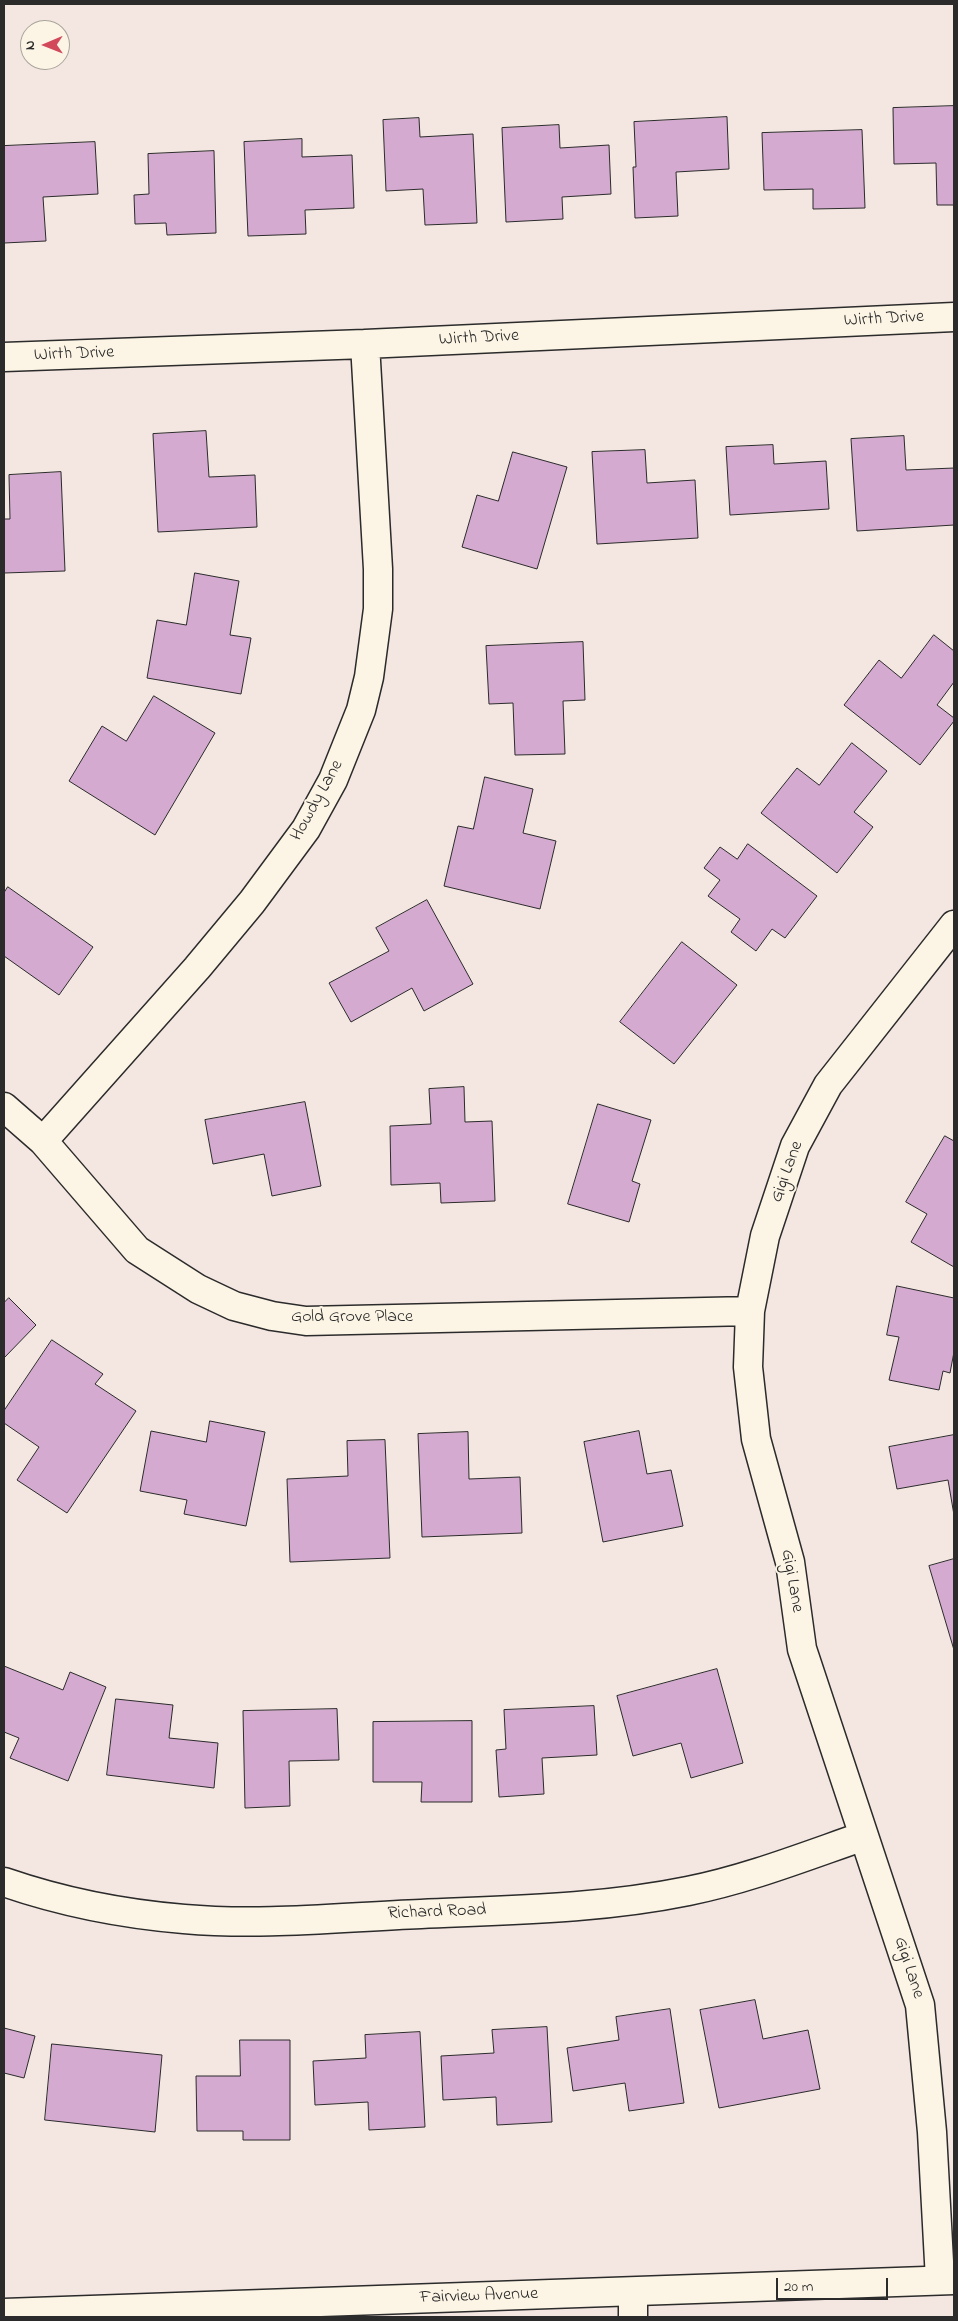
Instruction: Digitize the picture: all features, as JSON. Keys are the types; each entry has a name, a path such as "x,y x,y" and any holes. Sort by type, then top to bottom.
{"street":[{"name":"Wirth Drive","path":"4,358 365,344 954,317"},
{"name":"Howdy Lane","path":"43,1141 197,968 252,902 306,829 333,780 361,710 369,677 378,609 378,569 365,344"},
{"name":"Gigi Lane","path":"947,2280 920,2005 802,1649 790,1562 756,1439 748,1367 750,1310 765,1236 795,1146 828,1085 954,925"},
{"name":"Gold Grove Place","path":"4,1107 43,1141 137,1250 198,1289 234,1306 272,1316 306,1321 750,1310"},
{"name":"Richard Road","path":"4,1882 78,1904 138,1914 185,1919 243,1921 573,1908 634,1901 723,1883 864,1836"},
{"name":"Fairview Avenue","path":"4,2313 633,2304 947,2280"}],"building":[{"path":"954,106 954,205 937,205 936,163 894,164 893,108"},
{"path":"727,117 729,169 676,172 678,216 635,218 633,167 636,167 634,122"},
{"path":"419,118 420,137 473,134 477,223 425,225 423,189 386,191 383,120"},
{"path":"559,125 560,148 609,145 611,194 562,197 563,219 506,222 502,128"},
{"path":"862,130 865,208 813,209 813,189 764,190 762,133"},
{"path":"302,139 302,157 352,155 354,208 305,210 306,234 248,236 244,142"},
{"path":"95,142 98,194 43,197 46,241 4,243 4,146"},
{"path":"214,151 216,233 167,235 166,223 135,224 134,195 149,194 148,154"},
{"path":"206,431 209,477 255,475 257,527 158,532 153,434"},
{"path":"904,436 906,470 954,468 954,525 857,531 851,439"},
{"path":"773,445 774,464 826,461 829,509 730,515 726,447"},
{"path":"645,450 647,483 695,480 698,538 597,544 592,452"},
{"path":"513,452 567,467 537,569 462,547 477,495 498,501"},
{"path":"61,472 65,571 4,573 4,519 10,519 9,475"},
{"path":"195,573 239,581 230,635 251,638 241,694 147,678 157,620 186,625"},
{"path":"934,635 954,651 954,682 937,705 954,718 954,721 920,765 844,705 879,660 901,678"},
{"path":"583,642 585,700 563,701 565,754 515,755 513,703 489,704 486,646"},
{"path":"154,696 215,733 155,835 69,781 102,726 126,741"},
{"path":"852,743 887,771 854,812 873,827 837,873 761,813 797,768 819,785"},
{"path":"485,777 533,789 523,833 556,841 540,909 444,886 458,826 473,829"},
{"path":"748,844 817,896 785,938 772,929 756,951 731,932 740,919 708,896 720,880 704,868 720,847 737,859"},
{"path":"8,887 93,947 59,995 4,956 4,893"},
{"path":"427,900 473,984 424,1011 412,988 351,1022 329,983 389,951 376,928"},
{"path":"682,942 737,985 674,1064 620,1022"},
{"path":"464,1087 465,1122 492,1121 495,1201 441,1203 440,1183 391,1185 390,1126 431,1124 429,1089"},
{"path":"305,1102 321,1186 272,1196 264,1154 213,1164 205,1120"},
{"path":"598,1104 651,1120 632,1181 640,1184 629,1222 568,1204"},
{"path":"945,1136 954,1141 954,1267 911,1242 927,1214 906,1202"},
{"path":"897,1286 954,1298 954,1352 950,1373 943,1371 939,1390 889,1380 899,1337 887,1335"},
{"path":"9,1298 36,1325 4,1358 4,1303"},
{"path":"52,1340 103,1374 95,1384 136,1411 67,1513 17,1480 39,1447 4,1423 4,1411"},
{"path":"210,1421 265,1432 246,1526 184,1514 187,1500 140,1491 151,1431 206,1442"},
{"path":"639,1431 647,1474 671,1470 683,1526 603,1542 584,1442"},
{"path":"468,1432 469,1479 520,1477 522,1533 422,1537 418,1434"},
{"path":"954,1435 954,1515 948,1480 897,1489 889,1447"},
{"path":"385,1440 390,1558 290,1562 287,1479 348,1476 347,1441"},
{"path":"954,1559 954,1650 929,1566"},
{"path":"4,1666 63,1690 70,1672 106,1687 68,1781 10,1758 19,1738 4,1732"},
{"path":"717,1669 743,1763 691,1778 681,1743 633,1756 617,1696"},
{"path":"116,1699 173,1705 169,1738 218,1743 214,1788 107,1775"},
{"path":"594,1706 597,1755 542,1758 544,1794 499,1797 496,1750 506,1749 504,1710"},
{"path":"337,1709 339,1760 289,1761 290,1806 245,1808 243,1711"},
{"path":"472,1721 472,1802 421,1802 422,1782 373,1782 373,1722"},
{"path":"755,2000 763,2039 808,2030 820,2089 719,2108 700,2010"},
{"path":"670,2009 684,2103 629,2111 625,2083 573,2091 567,2048 619,2040 616,2017"},
{"path":"547,2027 552,2122 497,2125 496,2097 443,2100 441,2056 494,2053 492,2030"},
{"path":"4,2028 35,2036 24,2078 4,2073"},
{"path":"420,2032 425,2127 369,2130 368,2102 315,2105 313,2061 366,2058 365,2035"},
{"path":"240,2040 290,2040 290,2140 243,2140 243,2131 197,2131 196,2076 240,2076"},
{"path":"52,2044 162,2055 155,2132 45,2120"}]}
